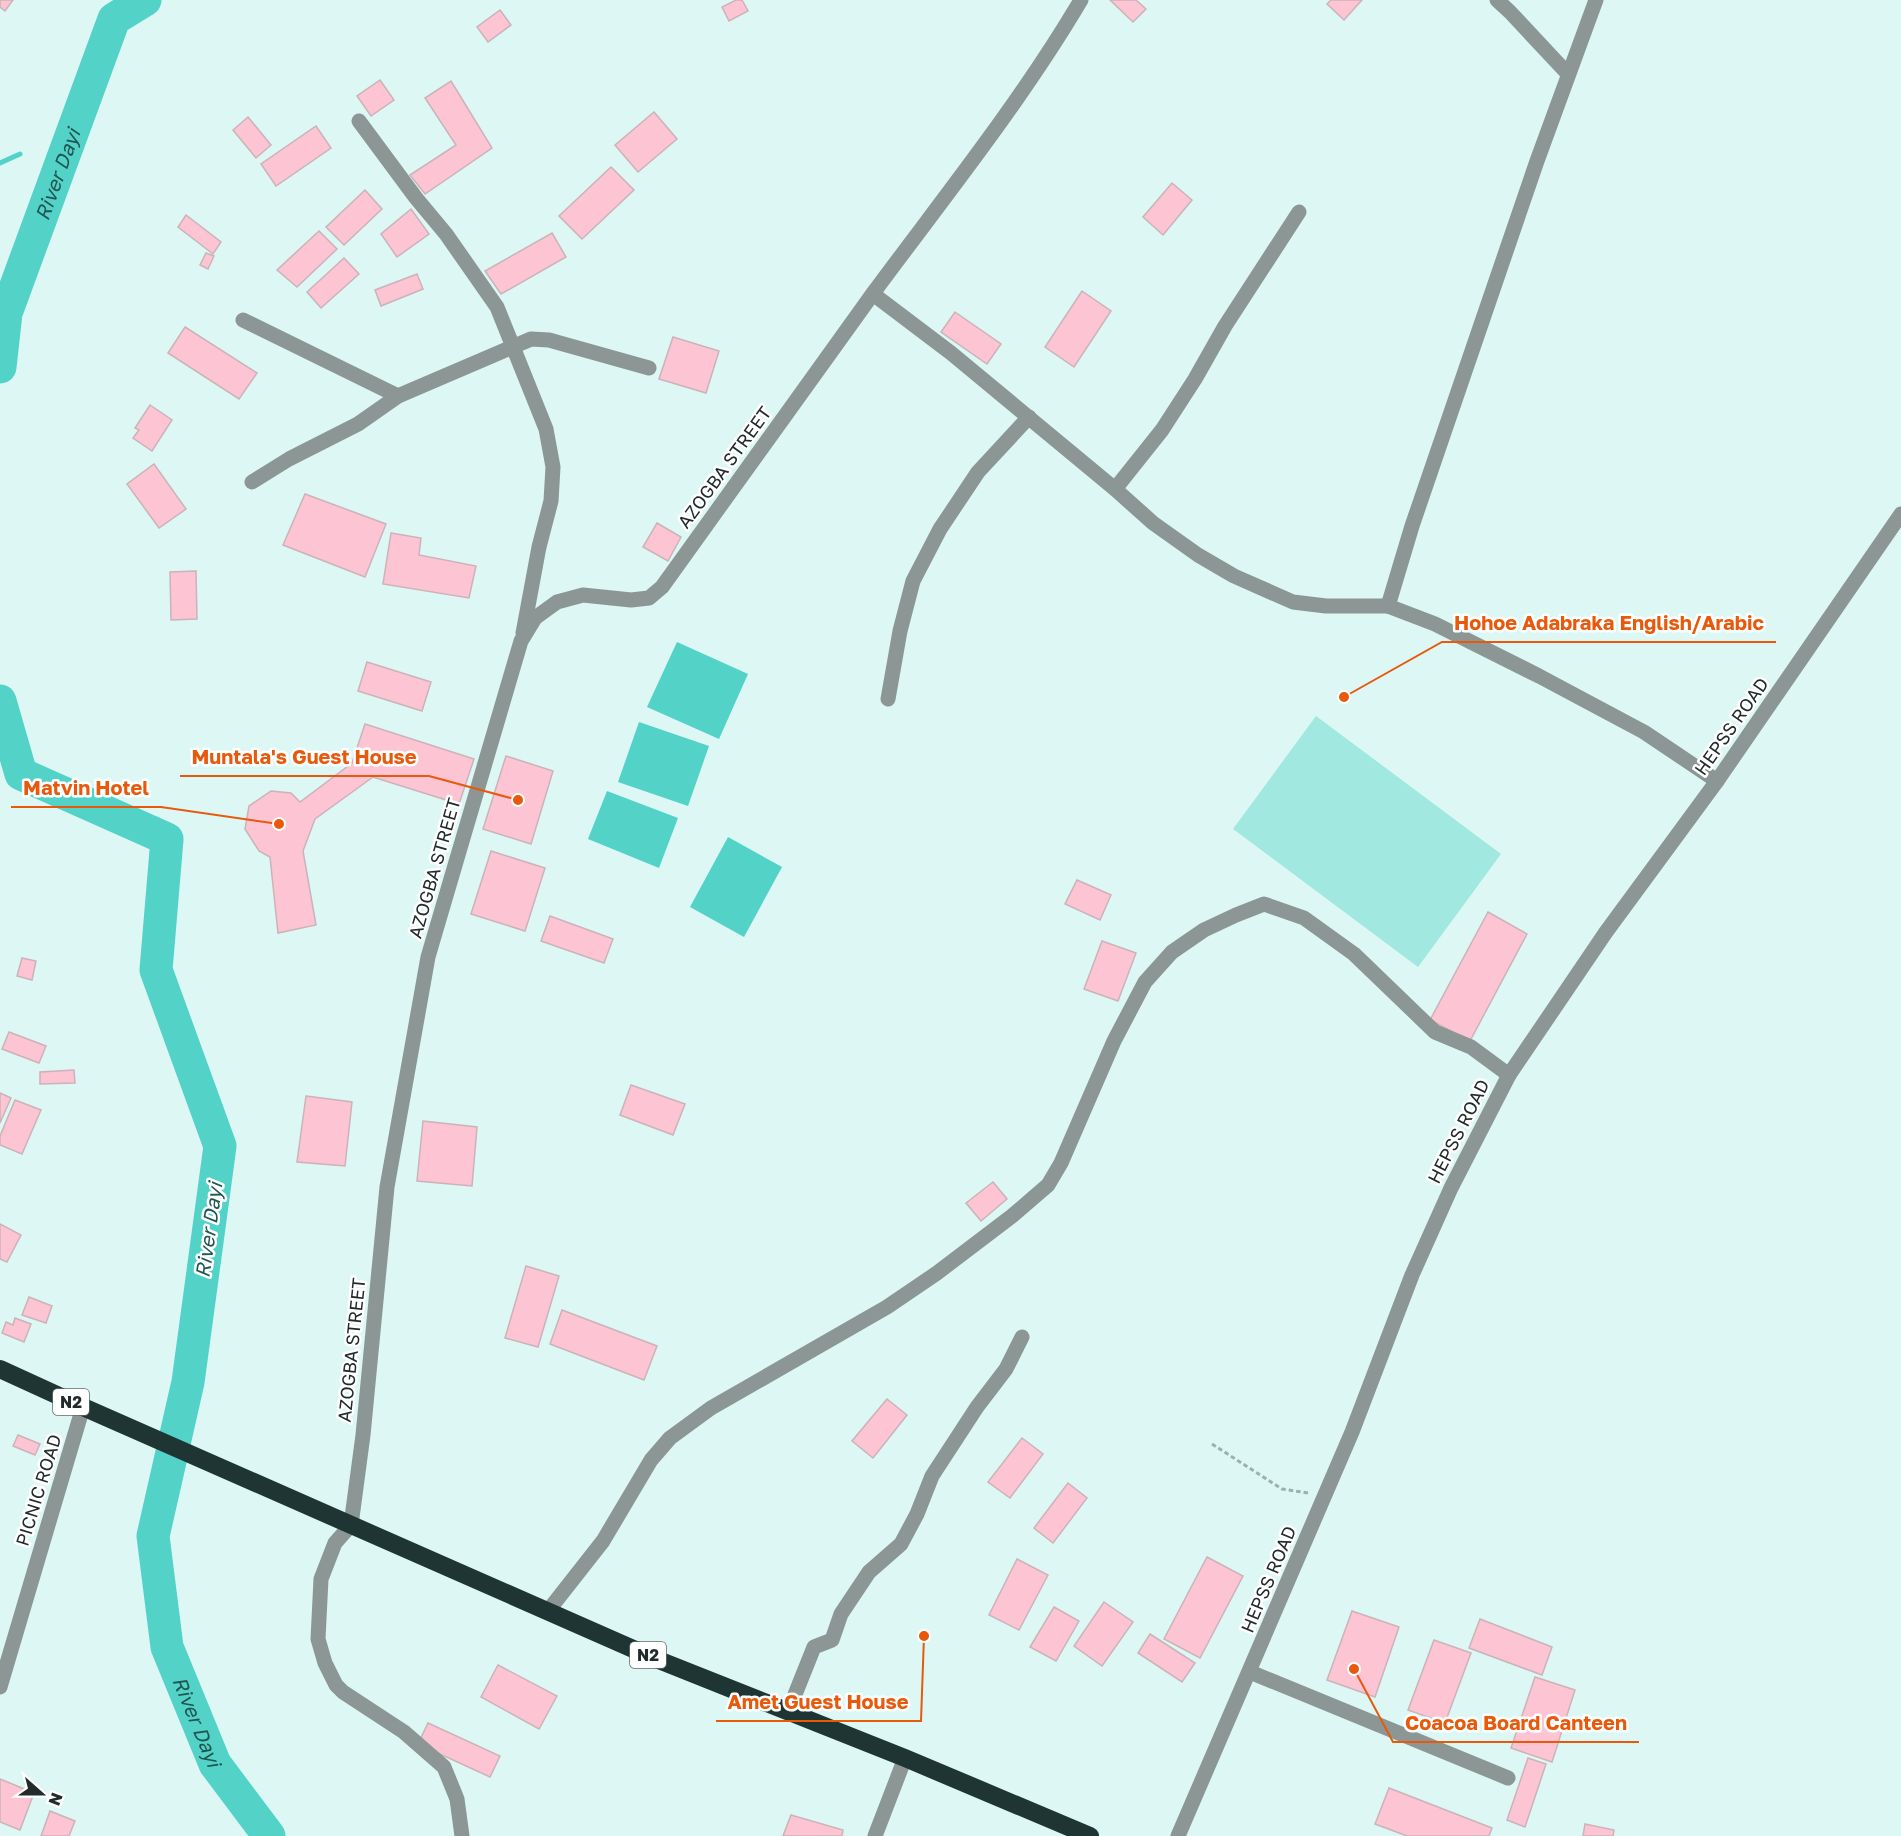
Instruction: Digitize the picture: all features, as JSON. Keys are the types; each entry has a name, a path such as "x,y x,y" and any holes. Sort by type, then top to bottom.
{"highway":[{"name":"N2","path":"0,1369 656,1659 904,1758 1090,1836"}],"street":[{"name":"AZOGBA STREET","path":"351,1525 363,1435 387,1187 428,957 521,641 535,618 557,602 583,595 631,600 649,598 662,587 873,294 988,141 1060,36 1081,0"},
{"path":"1497,0 1568,74"},
{"path":"1388,606 1412,526 1568,74 1596,0"},
{"path":"358,121 446,234 497,307 546,429 553,467 551,501 539,547 521,641"},
{"path":"1115,489 1162,430 1196,379 1225,326 1299,212"},
{"path":"873,294 951,353 1153,523 1198,555 1257,588 1293,602 1326,606 1388,606 1435,624 1644,732 1717,781"},
{"path":"243,320 398,396"},
{"path":"252,482 289,459 358,424 398,396 531,339 542,338 648,368"},
{"path":"888,699 900,631 914,581 940,529 978,472 1029,417"},
{"name":"HEPSS ROAD","path":"1178,1836 1352,1432 1412,1275 1450,1188 1509,1075 1606,932 1717,781 1901,514"},
{"path":"548,1611 603,1541 651,1460 670,1438 711,1408 903,1296 1012,1216 1048,1185 1061,1163 1114,1041 1145,982 1172,952 1204,930 1264,904 1304,918 1354,954 1435,1032 1471,1047 1509,1075"},
{"path":"788,1712 814,1647 832,1640 841,1614 869,1572 901,1544 917,1514 932,1476 977,1407 1006,1369 1022,1337"},
{"name":"PICNIC ROAD","path":"0,1687 83,1407"},
{"path":"351,1525 335,1543 328,1556 321,1579 318,1639 325,1663 336,1685 343,1692 404,1732 444,1767 457,1799 462,1836"},
{"path":"1250,1672 1508,1778"},
{"path":"875,1836 904,1758"}],"path":[{"path":"1212,1444 1282,1489 1325,1496"}],"shaded area":[{"path":"677,642 748,674 719,739 647,707"},
{"path":"1316,716 1501,854 1418,967 1233,829"},
{"path":"639,722 709,746 688,806 618,782"},
{"path":"607,791 678,818 659,868 588,839"},
{"path":"728,837 782,867 744,937 690,907"}],"building":[{"path":"0,0 13,0 5,11 0,7"},
{"path":"736,0 742,0 748,11 729,21 722,7"},
{"path":"1110,0 1136,0 1146,9 1133,22"},
{"path":"1331,0 1362,0 1344,20 1327,4"},
{"path":"500,10 511,25 488,42 477,27"},
{"path":"380,80 394,100 371,116 357,96"},
{"path":"451,81 492,148 425,194 410,175 456,145 425,98"},
{"path":"654,112 677,139 638,172 615,145"},
{"path":"248,117 271,145 256,158 233,130"},
{"path":"316,126 331,148 276,186 261,164"},
{"path":"611,167 634,190 582,239 559,216"},
{"path":"1172,183 1192,200 1163,235 1143,217"},
{"path":"365,190 382,209 344,245 326,227"},
{"path":"411,209 429,234 397,257 381,234"},
{"path":"186,215 221,242 213,254 178,227"},
{"path":"319,231 337,249 297,287 277,270"},
{"path":"552,233 566,257 501,294 485,271"},
{"path":"206,253 214,256 208,269 200,265"},
{"path":"344,258 359,274 321,308 307,292"},
{"path":"417,274 423,289 381,306 375,290"},
{"path":"1082,291 1111,311 1074,367 1045,347"},
{"path":"955,312 1001,344 987,364 941,332"},
{"path":"185,327 257,373 239,399 168,353"},
{"path":"673,337 719,351 706,393 659,379"},
{"path":"150,405 172,420 152,451 133,438 139,430 135,428"},
{"path":"154,464 186,509 159,528 127,484"},
{"path":"305,494 386,524 365,577 283,545"},
{"path":"657,523 681,537 668,561 643,547"},
{"path":"391,533 421,538 419,555 476,566 469,598 383,584"},
{"path":"196,571 197,619 171,620 170,572"},
{"path":"367,662 431,682 422,711 358,691"},
{"path":"365,724 474,759 459,804 373,777 315,819 303,851 316,925 278,933 270,857 259,851 245,829 249,806 271,791 291,793 300,802 352,763"},
{"path":"506,756 553,771 531,844 483,829"},
{"path":"491,851 545,868 525,931 471,914"},
{"path":"1077,880 1111,895 1100,920 1065,904"},
{"path":"1488,912 1527,934 1470,1041 1430,1020"},
{"path":"550,916 613,939 604,963 541,941"},
{"path":"1102,941 1136,953 1118,1001 1084,989"},
{"path":"22,958 36,961 32,980 17,976"},
{"path":"9,1032 46,1046 39,1063 2,1049"},
{"path":"74,1070 75,1083 40,1084 40,1072"},
{"path":"631,1085 685,1104 673,1135 620,1115"},
{"path":"0,1093 11,1098 0,1123"},
{"path":"306,1096 352,1102 345,1166 297,1162"},
{"path":"15,1100 41,1110 22,1154 0,1145 0,1136"},
{"path":"423,1121 477,1127 472,1186 417,1181"},
{"path":"993,1182 1007,1199 981,1221 966,1203"},
{"path":"0,1224 21,1235 7,1262 0,1259"},
{"path":"526,1266 559,1276 538,1347 505,1338"},
{"path":"29,1297 52,1306 46,1323 22,1315"},
{"path":"562,1310 657,1346 644,1380 550,1344"},
{"path":"15,1318 31,1324 24,1342 2,1333 6,1322 13,1325"},
{"path":"887,1399 907,1415 873,1458 852,1441"},
{"path":"18,1435 40,1444 35,1455 13,1446"},
{"path":"1022,1438 1043,1454 1010,1498 988,1482"},
{"path":"1068,1483 1087,1498 1053,1543 1034,1528"},
{"path":"1207,1557 1243,1576 1200,1658 1164,1639"},
{"path":"1017,1559 1048,1575 1019,1630 989,1615"},
{"path":"1104,1602 1133,1622 1102,1666 1074,1646"},
{"path":"1054,1607 1079,1621 1056,1661 1030,1647"},
{"path":"1352,1611 1399,1627 1375,1697 1327,1680"},
{"path":"1480,1619 1552,1647 1542,1675 1469,1648"},
{"path":"1150,1634 1195,1663 1182,1682 1138,1653"},
{"path":"1434,1640 1471,1653 1445,1723 1408,1710"},
{"path":"498,1665 557,1696 539,1729 481,1697"},
{"path":"1535,1677 1575,1690 1552,1762 1511,1748"},
{"path":"428,1723 500,1756 490,1777 418,1744"},
{"path":"1528,1758 1546,1764 1525,1827 1507,1820"},
{"path":"0,1779 34,1793 20,1830 0,1822"},
{"path":"1389,1788 1492,1828 1489,1836 1407,1836 1375,1824"},
{"path":"50,1811 75,1821 69,1836 41,1836"},
{"path":"791,1815 843,1830 842,1836 783,1836"},
{"path":"1585,1824 1614,1830 1613,1836 1583,1836"}],"waterway":[{"name":"River Dayi","path":"0,367 6,313 114,19 145,0"},
{"path":"0,163 20,154"},
{"name":"River Dayi","path":"0,701 21,774 167,839 156,970 220,1146 188,1382 153,1536 167,1647 215,1764 269,1836"}],"place":[{"name":"Hohoe Adabraka English/Arabic","path":"1344,697"},
{"name":"Muntala's Guest House","path":"518,800"},
{"name":"Matvin Hotel","path":"279,824"},
{"name":"Amet Guest House","path":"924,1636"},
{"name":"Coacoa Board Canteen","path":"1354,1669"}]}
